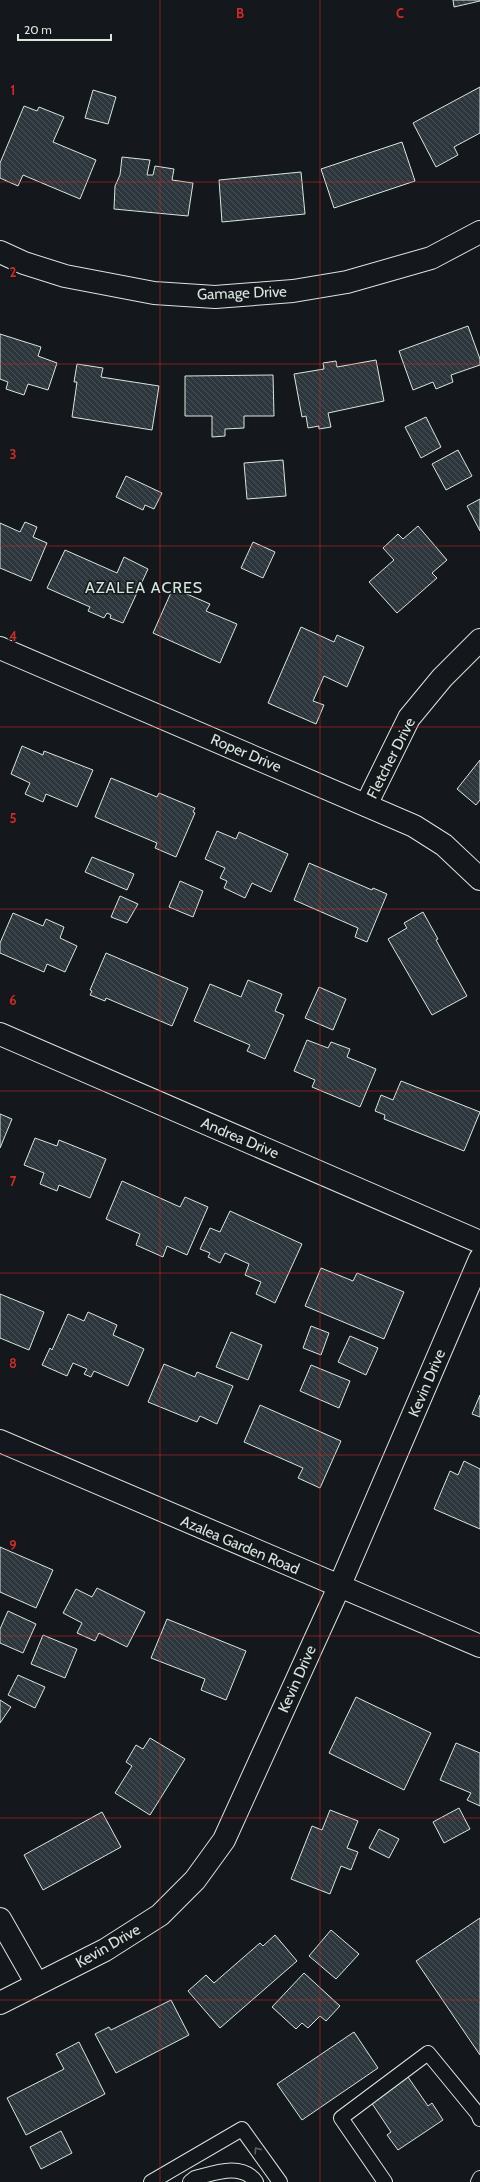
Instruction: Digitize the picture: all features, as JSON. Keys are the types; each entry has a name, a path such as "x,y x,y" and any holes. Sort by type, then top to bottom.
{"street":[{"name":"Gamage Drive","path":"0,252 24,263 65,276 154,293 215,297 293,291 347,282 431,258 480,232"},
{"name":"Fletcher Drive","path":"366,805 409,718 442,678 480,640"},
{"name":"Roper Drive","path":"0,648 414,826 444,845 480,879"},
{"name":"Andrea Drive","path":"0,1034 480,1242"},
{"name":"Kevin Drive","path":"0,2003 105,1950 160,1915 195,1880 224,1840 339,1587 480,1259"},
{"name":"Azalea Garden Road","path":"0,1441 480,1646"},
{"path":"0,1918 37,1984"}],"lane":[{"path":"385,2182 341,2118 428,2053 480,2119"},
{"path":"151,2182 242,2129 280,2182"},
{"path":"190,2182 195,2178 229,2169 252,2176 256,2182"},
{"path":"478,2182 480,2178"}],"building":[{"path":"453,0 480,0 480,1 454,7"},
{"path":"480,87 480,133 454,147 458,155 436,167 413,123"},
{"path":"93,90 116,97 108,124 85,118"},
{"path":"24,106 37,111 39,107 64,117 53,142 96,160 80,199 23,175 18,186 0,178 0,163"},
{"path":"402,142 415,181 334,208 321,169"},
{"path":"122,157 150,160 147,175 153,175 155,166 174,169 172,180 193,183 188,216 114,209 115,186 120,175"},
{"path":"301,172 305,214 222,222 219,180"},
{"path":"468,326 480,359 480,365 451,375 453,382 436,389 433,382 413,390 399,351"},
{"path":"0,334 41,347 38,356 57,363 48,390 28,384 24,395 6,389 8,382 0,379"},
{"path":"376,360 384,401 328,413 331,427 319,429 319,426 308,428 306,416 302,417 294,374 324,369 323,363 336,361 337,367"},
{"path":"77,364 103,368 101,377 159,386 152,430 72,417 77,382 74,382"},
{"path":"273,375 274,416 244,416 244,428 225,429 225,436 212,437 212,416 185,416 185,376"},
{"path":"426,417 441,447 421,458 405,427"},
{"path":"458,450 472,476 446,490 432,464"},
{"path":"283,460 286,496 247,499 244,463"},
{"path":"126,476 162,493 154,509 145,505 143,510 116,497"},
{"path":"480,499 480,531 467,506"},
{"path":"25,522 37,527 33,537 47,543 31,581 0,568 0,523 20,532"},
{"path":"418,526 447,560 432,573 437,578 397,613 369,582 394,560 383,548 398,534 403,539"},
{"path":"253,542 275,552 263,578 241,568"},
{"path":"65,550 117,573 124,557 148,569 123,623 110,618 111,615 107,613 104,618 88,611 90,607 47,588"},
{"path":"173,588 210,604 206,611 237,624 220,663 153,633"},
{"path":"301,627 334,642 337,635 364,647 347,687 324,676 313,701 324,705 316,724 268,703"},
{"path":"22,746 43,755 44,751 93,770 77,807 46,794 43,802 25,794 30,783 11,774"},
{"path":"480,760 480,800 476,805 457,789"},
{"path":"111,778 157,797 159,793 195,808 193,812 195,813 176,857 155,848 157,843 95,817"},
{"path":"217,831 236,839 239,832 288,854 271,892 252,883 245,898 224,888 227,881 220,878 225,868 205,859"},
{"path":"92,857 134,874 127,890 85,872"},
{"path":"309,863 372,890 373,888 387,894 367,942 355,937 358,928 294,900"},
{"path":"180,881 203,891 193,917 169,907"},
{"path":"120,896 138,904 127,923 111,917"},
{"path":"423,912 438,939 436,940 467,996 432,1015 388,939 407,928 404,923"},
{"path":"13,913 43,926 46,919 64,927 60,938 77,946 65,972 47,964 44,972 0,953 0,943"},
{"path":"106,953 188,988 172,1026 106,998 105,1001 90,995 92,991 90,990"},
{"path":"248,980 282,994 275,1011 284,1015 265,1059 247,1051 250,1045 194,1021 210,984 241,997"},
{"path":"319,987 346,999 333,1030 305,1018"},
{"path":"307,1040 328,1048 331,1042 350,1049 347,1057 376,1069 360,1107 312,1087 315,1080 294,1071"},
{"path":"401,1081 480,1112 464,1151 384,1119 385,1115 375,1111 381,1095 393,1100"},
{"path":"0,1114 12,1119 0,1148"},
{"path":"35,1138 57,1146 59,1140 106,1159 90,1198 59,1185 57,1191 40,1184 44,1173 24,1165"},
{"path":"122,1181 180,1207 185,1197 208,1207 187,1255 167,1246 163,1257 136,1245 140,1234 106,1219"},
{"path":"230,1211 302,1244 275,1303 256,1294 261,1282 245,1275 249,1264 225,1253 220,1263 208,1257 210,1253 200,1249 210,1228 220,1232"},
{"path":"321,1268 353,1281 357,1273 404,1292 384,1339 305,1306"},
{"path":"0,1294 44,1312 29,1350 0,1338"},
{"path":"88,1312 117,1325 113,1335 144,1349 128,1386 94,1371 91,1377 84,1374 87,1369 73,1363 67,1376 42,1365 50,1348 52,1350 68,1314 84,1321"},
{"path":"311,1326 329,1333 321,1355 303,1348"},
{"path":"231,1332 262,1345 248,1380 216,1367"},
{"path":"350,1336 378,1348 366,1375 338,1362"},
{"path":"164,1364 195,1377 197,1372 233,1386 217,1424 200,1416 197,1422 148,1402"},
{"path":"311,1365 350,1381 339,1408 300,1391"},
{"path":"480,1395 480,1417 472,1414"},
{"path":"260,1405 341,1441 320,1488 298,1478 303,1468 244,1442"},
{"path":"464,1461 480,1469 480,1529 434,1509 450,1471 458,1475"},
{"path":"0,1547 53,1570 36,1608 0,1592"},
{"path":"97,1588 145,1612 127,1647 99,1633 95,1641 77,1633 82,1623 63,1613 76,1589 92,1597"},
{"path":"8,1611 36,1624 23,1653 0,1643 0,1629"},
{"path":"167,1619 246,1651 226,1700 201,1690 205,1679 151,1658"},
{"path":"43,1635 77,1649 65,1678 31,1664"},
{"path":"18,1675 45,1687 35,1708 8,1695"},
{"path":"356,1697 431,1733 404,1790 329,1753"},
{"path":"0,1700 11,1707 0,1723"},
{"path":"150,1738 185,1759 150,1815 115,1793 132,1766 126,1762 136,1745 143,1749"},
{"path":"456,1743 480,1753 480,1806 467,1800 471,1793 440,1780"},
{"path":"459,1808 470,1829 444,1843 433,1822"},
{"path":"330,1810 358,1821 347,1848 358,1852 351,1870 341,1866 330,1894 291,1879 312,1826 322,1830"},
{"path":"102,1812 121,1847 43,1890 24,1855"},
{"path":"379,1829 399,1839 389,1858 369,1848"},
{"path":"480,1918 480,2055 416,1961"},
{"path":"331,1930 359,1954 336,1979 309,1956"},
{"path":"275,1935 297,1961 220,2028 188,1991 206,1975 214,1983 260,1943 263,1946"},
{"path":"304,1973 340,2006 326,2021 320,2016 308,2028 302,2023 296,2029 272,2007"},
{"path":"171,2000 189,2035 116,2073 95,2034 109,2027 111,2030"},
{"path":"354,2032 378,2068 302,2120 277,2084"},
{"path":"79,2042 105,2094 26,2135 7,2098 64,2069 56,2054"},
{"path":"408,2077 428,2106 432,2103 443,2120 398,2150 387,2135 391,2132 371,2102"},
{"path":"61,2131 72,2153 41,2169 30,2147"}],"district":[{"name":"AZALEA ACRES","path":"144,587"}]}
